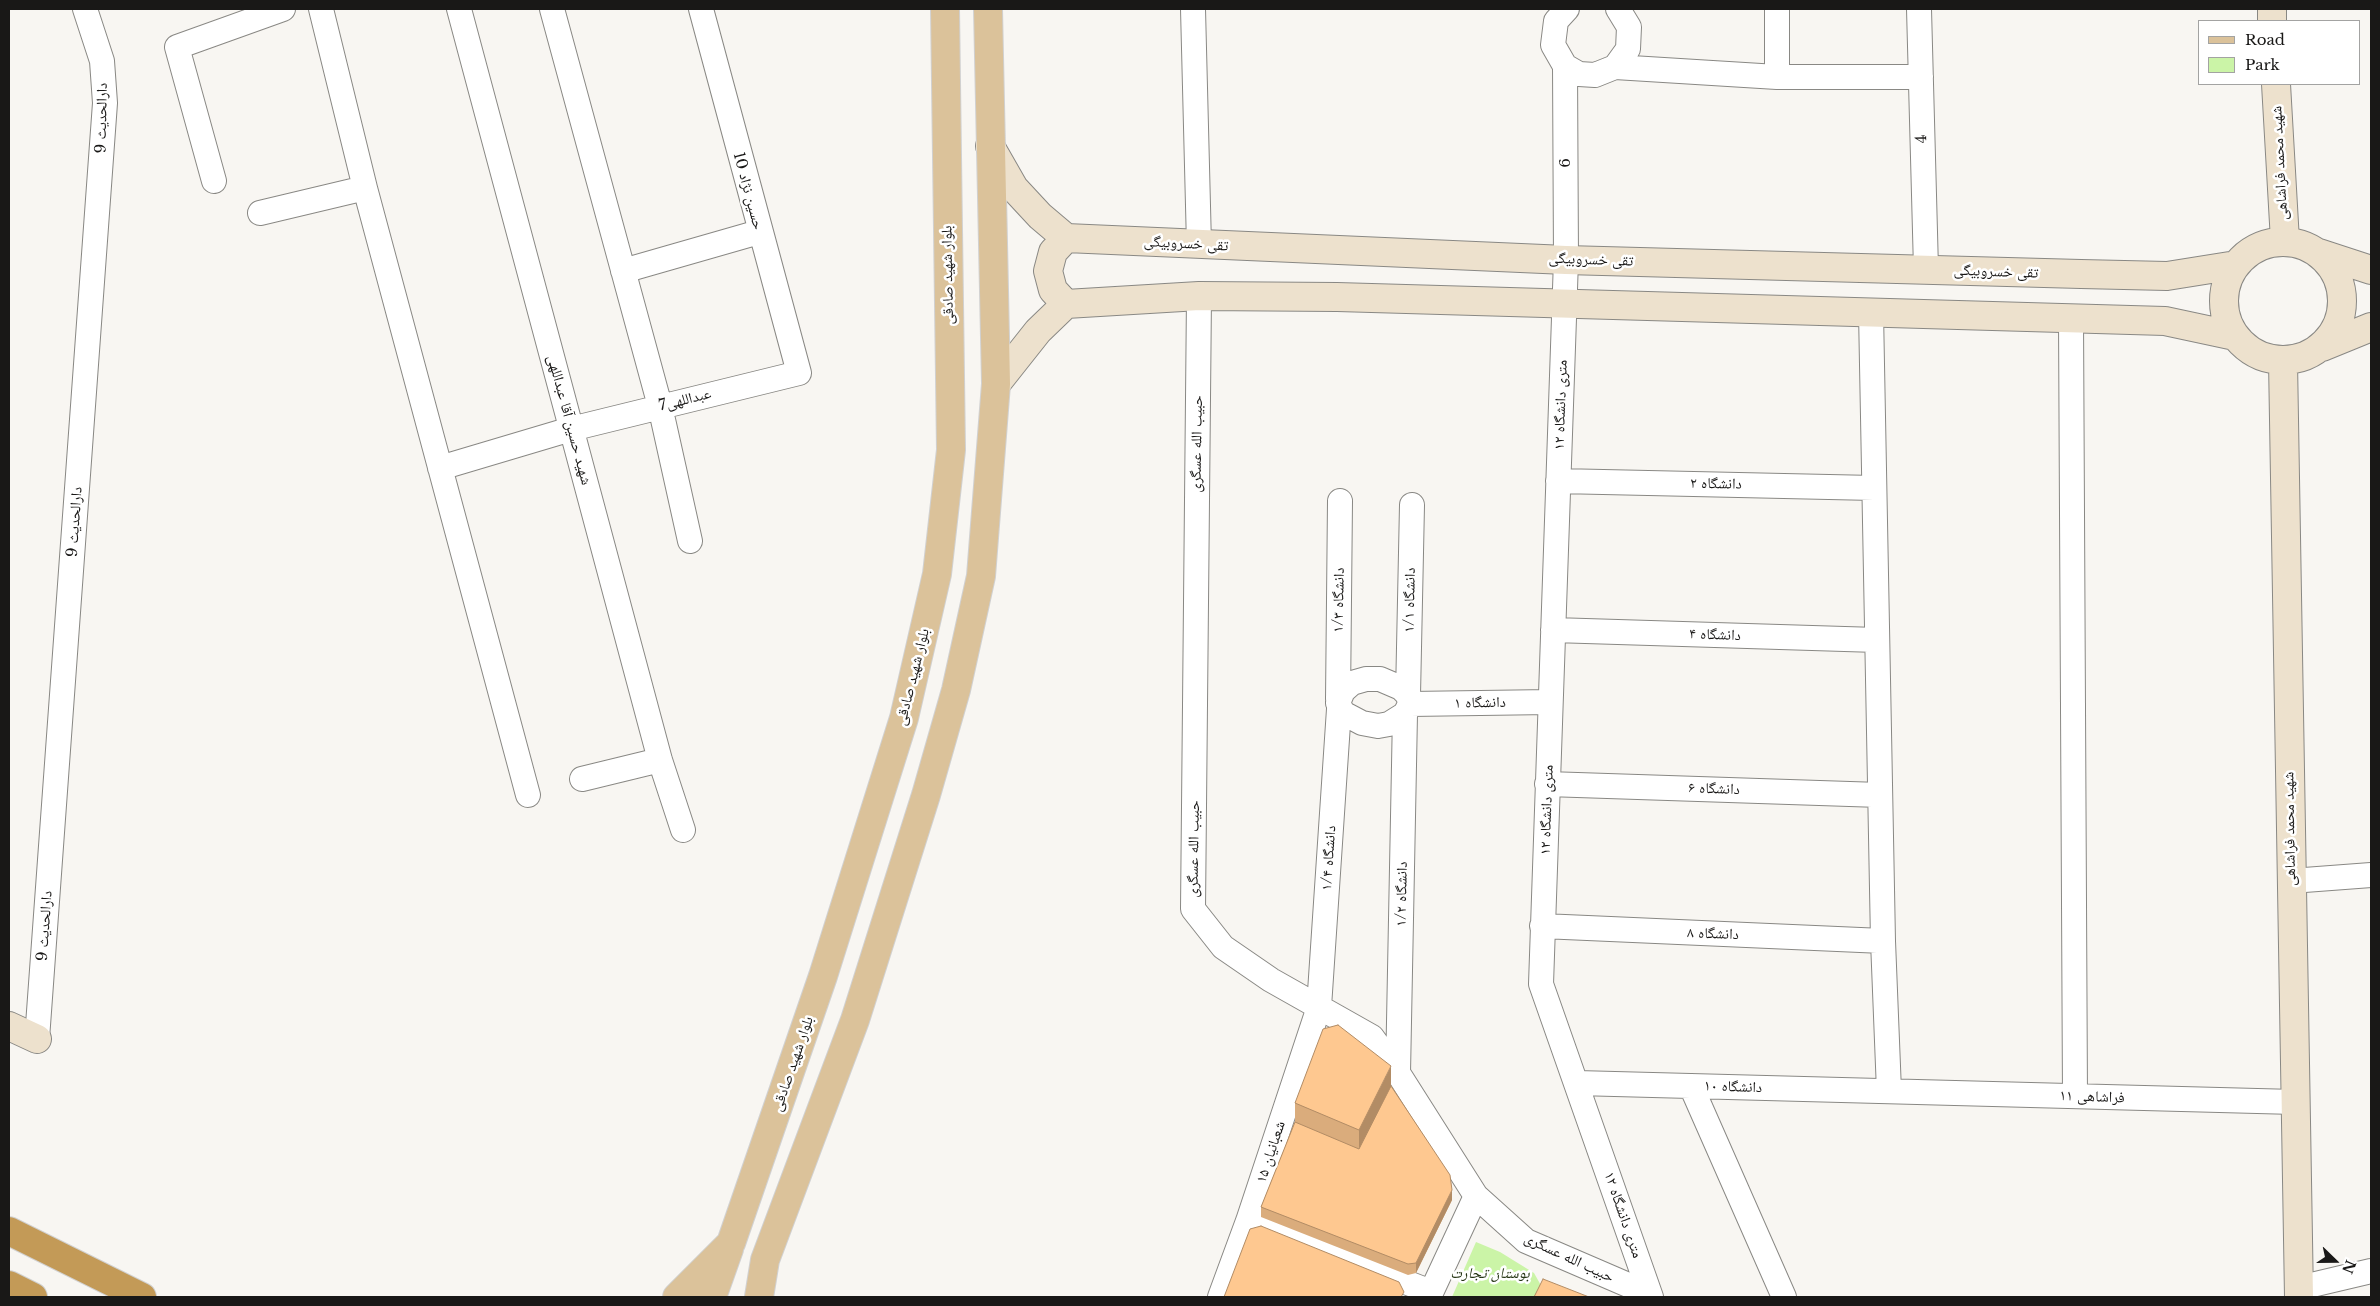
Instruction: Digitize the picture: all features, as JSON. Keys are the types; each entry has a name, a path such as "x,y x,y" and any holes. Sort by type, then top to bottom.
{"highway":[{"path":"9,1231 142,1297"},
{"path":"9,1285 33,1297"}],"main road":[{"name":"بلوار شهید صادقی","path":"677,1297 731,1243 823,976 904,718 937,574 951,450 944,9"},
{"path":"747,1297 766,1260 855,1020 926,795 956,690 981,576 996,384 988,9"},
{"name":"شهید محمد فراشاهی","path":"2276,85 2285,241"},
{"path":"990,146 1014,188 1040,216 1066,238 1052,252 1048,271 1053,290 1066,304"},
{"name":"تقی خسروبیگی","path":"1066,238 1566,260 2167,276 2236,265"},
{"path":"2371,270 2319,253 2303,245 2285,241 2266,244 2249,252 2236,265 2227,282 2224,300 2227,319 2235,336 2248,349 2265,358 2283,360 2302,358 2318,349 2371,327"},
{"path":"2318,349 2331,336 2340,320 2343,302 2340,283 2332,267 2319,253"},
{"path":"996,384 1038,330 1066,304 1199,296 1337,297 2164,321 2235,336"},
{"name":"شهید محمد فراشاهی","path":"2283,360 2299,1293"},
{"path":"9,1026 37,1038"},
{"path":"712,1297 731,1243"},
{"path":"759,1297 766,1260"}],"street":[{"name":"دارالحدیث 9","path":"37,1038 105,103 102,61 85,9"},
{"path":"214,181 177,47 245,15 283,9"},
{"path":"321,9 364,188 528,794"},
{"name":"شهید حسین آقا عبداللهی","path":"459,9 660,760 683,830"},
{"path":"552,9 660,406 690,541"},
{"name":"حسین نژاد 10","path":"701,9 798,373"},
{"path":"1193,9 1200,244"},
{"path":"1567,9 1556,21 1553,45 1565,66 1579,74 1594,75 1615,67 1777,77 1921,77"},
{"path":"1615,67 1628,49 1629,27 1618,9"},
{"path":"1777,9 1777,77"},
{"name":"4","path":"1919,9 1926,269"},
{"name":"6","path":"1565,66 1565,303"},
{"path":"260,213 364,188"},
{"path":"623,270 759,232"},
{"name":"حبیب الله عسگری","path":"1199,296 1193,909 1223,947 1271,980 1372,1037 1398,1073 1476,1196 1526,1241 1649,1296"},
{"name":"۱۲ متری دانشگاه","path":"1565,303 1541,984 1577,1083 1649,1296"},
{"path":"1871,312 1883,941 1889,1092"},
{"path":"2071,319 2075,1096"},
{"name":"عبداللهی7","path":"440,468 572,429 798,373"},
{"name":"دانشگاه ۲","path":"1558,481 1874,488"},
{"name":"دانشگاه ۱/۳","path":"1339,704 1340,501"},
{"name":"دانشگاه ۱/۱","path":"1408,704 1412,505"},
{"name":"دانشگاه ۴","path":"1553,630 1877,640"},
{"path":"1366,679 1380,679 1393,683 1408,704 1390,724 1378,726 1354,720 1339,704 1343,690 1352,683 1366,679"},
{"name":"دانشگاه ۱","path":"1408,704 1550,702"},
{"name":"دانشگاه ۱/۴","path":"1319,1007 1339,704"},
{"name":"دانشگاه ۱/۲","path":"1398,1073 1408,704"},
{"path":"582,779 660,760"},
{"name":"دانشگاه ۶","path":"1547,784 1880,795"},
{"path":"2291,881 2371,875"},
{"name":"دانشگاه ۸","path":"1542,926 1883,941"},
{"name":"شعبانیان ۱۵","path":"1220,1297 1248,1221 1319,1007"},
{"name":"دانشگاه ۱۰","path":"1577,1083 1889,1092"},
{"path":"1691,1086 1784,1297"},
{"name":"فراشاهی ۱۱","path":"1889,1092 2295,1102"},
{"path":"1248,1221 1430,1295 1476,1196"},
{"path":"2299,1293 2371,1271"}],"green space":[{"name":"بوستان تجارت","path":"1476,1242 1500,1252 1534,1273 1543,1289 1539,1297 1452,1297"}],"building":[{"path":"1338,1025 1391,1066 1359,1130 1295,1103 1323,1029"},
{"path":"1391,1086 1450,1175 1452,1190 1416,1263 1408,1264 1261,1207 1295,1122 1359,1149"},
{"path":"1261,1226 1399,1282 1404,1292 1401,1297 1224,1297 1250,1229"},
{"path":"1543,1279 1589,1297 1534,1297"}]}
